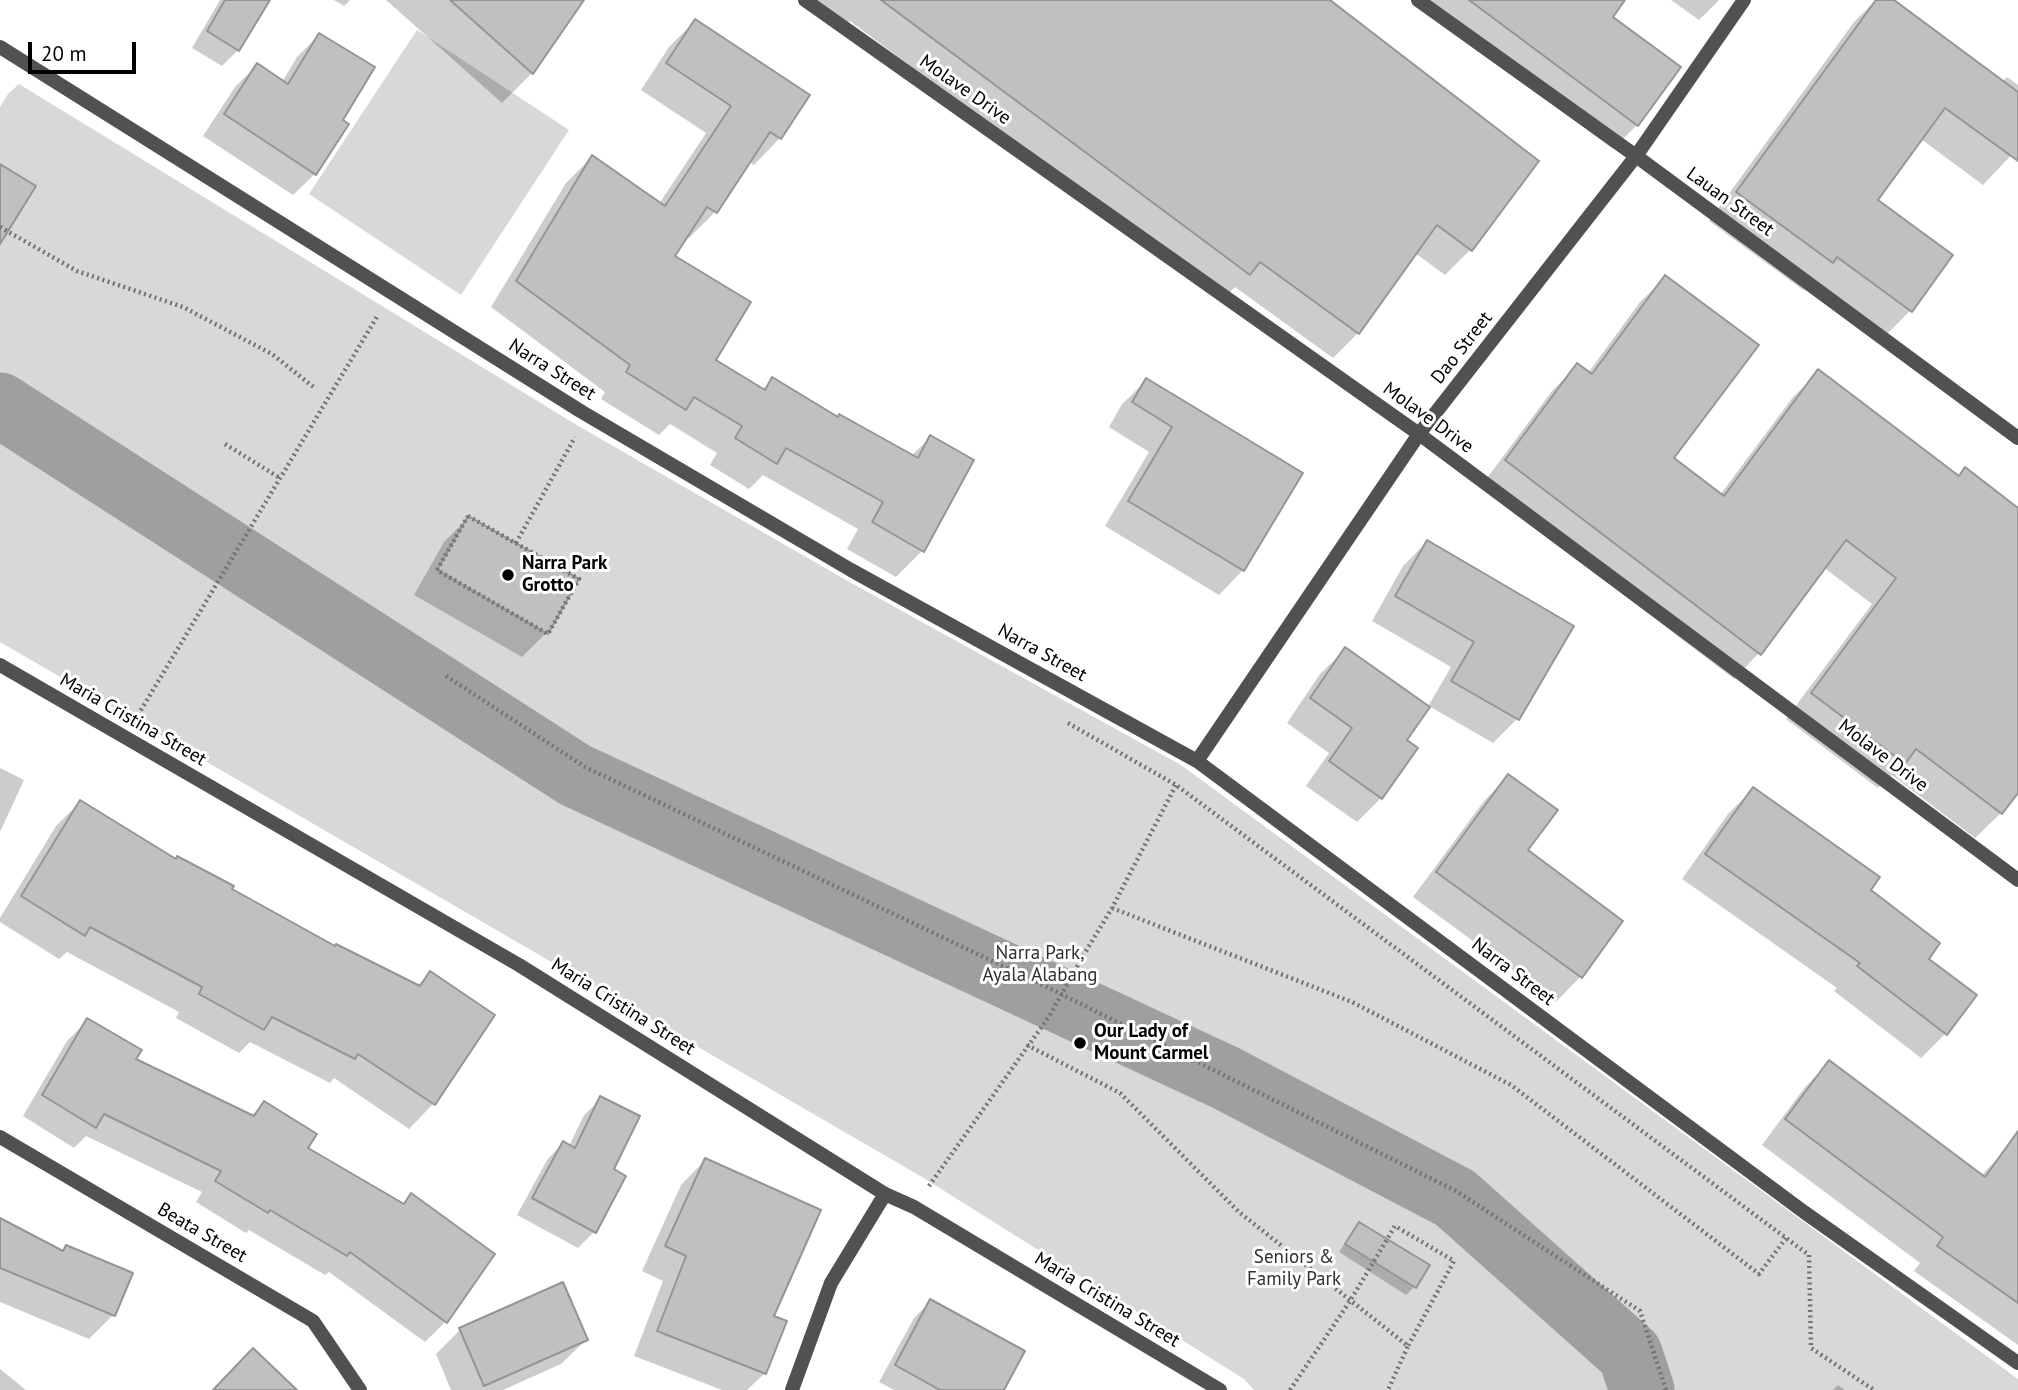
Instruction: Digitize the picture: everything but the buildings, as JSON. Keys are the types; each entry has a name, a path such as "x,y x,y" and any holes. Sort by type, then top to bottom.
{"street":[{"name":"Molave Drive","path":"805,0 1419,434 2018,880"},
{"name":"Lauan Street","path":"1418,0 1636,156 2018,438"},
{"name":"Dao Street","path":"1194,759 1419,434 1636,156 1744,0"},
{"name":"Narra Street","path":"0,47 589,415 851,570 1194,759 1804,1212 2018,1363"},
{"name":"Maria Cristina Street","path":"0,665 519,965 886,1194 914,1207 1220,1390"},
{"name":"Beata Street","path":"0,1137 313,1321 360,1390"},
{"path":"792,1390 831,1283 886,1194"}],"path":[{"path":"0,227 77,271 183,307 272,354 316,389"},
{"path":"125,737 392,292"},
{"path":"516,543 589,415"},
{"path":"225,444 280,478"},
{"path":"468,516 516,543 579,579 548,634 437,570 468,516"},
{"path":"446,676 585,767 1051,989 1456,1191 1640,1311 1666,1390"},
{"path":"1068,722 1176,785 1809,1255 1811,1348 1874,1390"},
{"path":"914,1207 1050,1015 1112,908 1176,785 1194,759"},
{"path":"1112,908 1352,1002 1511,1085 1759,1274 1804,1212"},
{"path":"1027,1045 1120,1093 1239,1212 1408,1346"},
{"path":"1290,1390 1350,1301 1395,1226 1454,1261 1408,1346 1388,1390"}],"green space":[{"path":"417,30 569,130 461,295 309,194"},
{"name":"Narra Park, Ayala Alabang","path":"19,84 580,427 846,580 1181,765 2018,1379 2018,1390 1254,1390 1244,1379 922,1177 0,642 0,107 8,94"}],"waterway":[{"path":"0,405 575,775 1226,1078 1455,1198 1630,1354 1642,1390"}],"place":[{"name":"Narra Park Grotto","path":"508,575"},
{"name":"Our Lady of Mount Carmel","path":"1080,1043"}],"park label":[{"name":"Seniors & Family Park","path":"1294,1269"}]}
